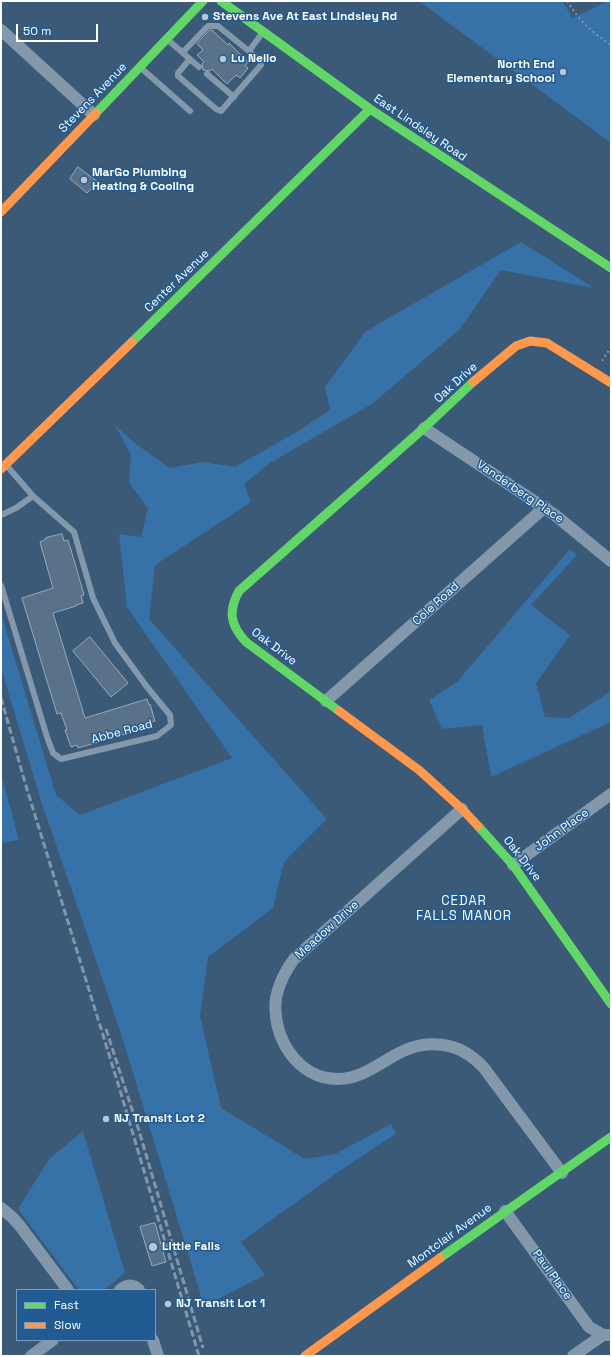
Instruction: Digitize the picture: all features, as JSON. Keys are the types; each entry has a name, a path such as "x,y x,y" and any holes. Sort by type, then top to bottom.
{"street":[{"name":"Stevens Avenue","path":"1,212 203,1"},
{"name":"East Lindsley Road","path":"221,1 370,109 611,268"},
{"path":"1,30 94,115"},
{"name":"Center Avenue","path":"3,467 370,109"},
{"name":"Oak Drive","path":"611,383 551,345 539,341 525,342 512,349 239,591 231,610 233,625 241,637 419,770 462,809 513,865 611,1004"},
{"name":"Vanderberg Place","path":"424,428 545,507 611,560"},
{"name":"Cole Road","path":"326,701 545,507"},
{"name":"John Place","path":"513,865 611,794"},
{"name":"Meadow Drive","path":"462,809 294,959 282,978 276,999 279,1032 290,1053 297,1062 312,1073 329,1078 345,1078 360,1074 406,1049 416,1046 437,1044 448,1046 464,1052 484,1068 562,1173"},
{"name":"Montclair Avenue","path":"306,1356 505,1211 562,1173 611,1137"},
{"path":"1,1208 12,1217 67,1289"},
{"name":"Paul Place","path":"505,1211 588,1327 607,1335"},
{"path":"122,1289 128,1286 137,1287 138,1289"},
{"path":"574,1356 607,1335"},
{"path":"31,1356 52,1341"},
{"path":"153,1341 158,1356"}],"lane":[{"path":"183,52 208,26 218,26 261,61 260,65 221,111 216,109 178,76 178,73 190,59"},
{"path":"249,52 263,32"},
{"path":"167,38 200,67"},
{"path":"140,67 190,111"},
{"path":"207,74 234,97"},
{"name":"Abbe Road","path":"1,585 53,753 61,759 157,736 171,725 170,715 147,687 112,636 93,598 74,532 3,467"},
{"path":"1,515 16,508 33,496"}],"path":[{"path":"567,1 588,29 611,45"},
{"path":"595,372 611,348"}],"shaded area":[{"name":"North End Elementary School","path":"419,1 563,1 572,18 611,1 611,143"},
{"path":"521,242 594,288 501,270 459,330 372,404 270,463 244,484 251,502 155,565 149,619 327,819 284,862 273,908 208,957 200,1016 221,1108 305,1159 335,1154 391,1124 396,1134 348,1165 241,1242 265,1275 204,1306 120,1030 42,804 1,668 1,613 56,795 80,815 232,758 127,607 119,534 141,537 148,508 129,483 131,455 115,425 136,444 170,468 203,462 235,467 298,431 330,410 325,387 366,331"},
{"path":"570,549 577,555 531,605 570,635 536,683 545,717 569,718 611,691 611,722 491,777 482,725 442,729 429,700 457,682"},
{"path":"1,774 19,840 1,843"},
{"path":"83,1131 125,1273 105,1289 78,1289 18,1209 49,1159"}],"building":[{"name":"Lu Nello","path":"210,30 212,30 228,45 229,43 248,62 245,66 248,68 240,78 236,75 227,84 212,69 210,71 203,70 202,64 204,62 197,55 203,50 197,44"},
{"name":"MarGo Plumbing Heating & Cooling","path":"78,167 98,182 87,193 70,179"},
{"path":"62,534 64,541 68,540 84,595 81,596 83,603 53,613 85,718 147,699 155,721 148,723 149,726 122,735 121,731 104,737 105,740 78,748 77,745 71,747 61,713 57,714 22,598 53,588 40,542 46,538"},
{"path":"90,637 128,683 111,697 73,651"},
{"path":"155,1223 166,1262 152,1266 140,1227"}],"railway":[{"path":"1,698 26,786 119,1087 199,1356"},
{"path":"106,1029 140,1134 203,1348"}],"traffic: fast":[{"path":"96,113 203,1"},
{"path":"221,1 370,109 611,268"},
{"path":"132,342 370,109"},
{"path":"339,711 246,642 237,630 232,618 235,598 239,591 424,428 473,382"},
{"path":"478,826 513,865 611,1004"},
{"path":"440,1258 611,1137"}],"traffic: slow":[{"path":"1,212 96,113"},
{"path":"473,382 516,346 530,341 547,343 611,383"},
{"path":"1,469 132,342"},
{"path":"339,711 419,770 462,809 478,826"},
{"path":"305,1356 440,1258"}],"place":[{"name":"Stevens Ave At East Lindsley Rd","path":"205,17"},
{"name":"Lu Nello","path":"223,59"},
{"name":"North End Elementary School","path":"563,72"},
{"name":"MarGo Plumbing Heating & Cooling","path":"84,180"},
{"name":"NJ Transit Lot 2","path":"106,1119"},
{"name":"Little Falls","path":"153,1247"},
{"name":"NJ Transit Lot 1","path":"168,1304"}],"district":[{"name":"CEDAR FALLS MANOR","path":"464,908"}]}
